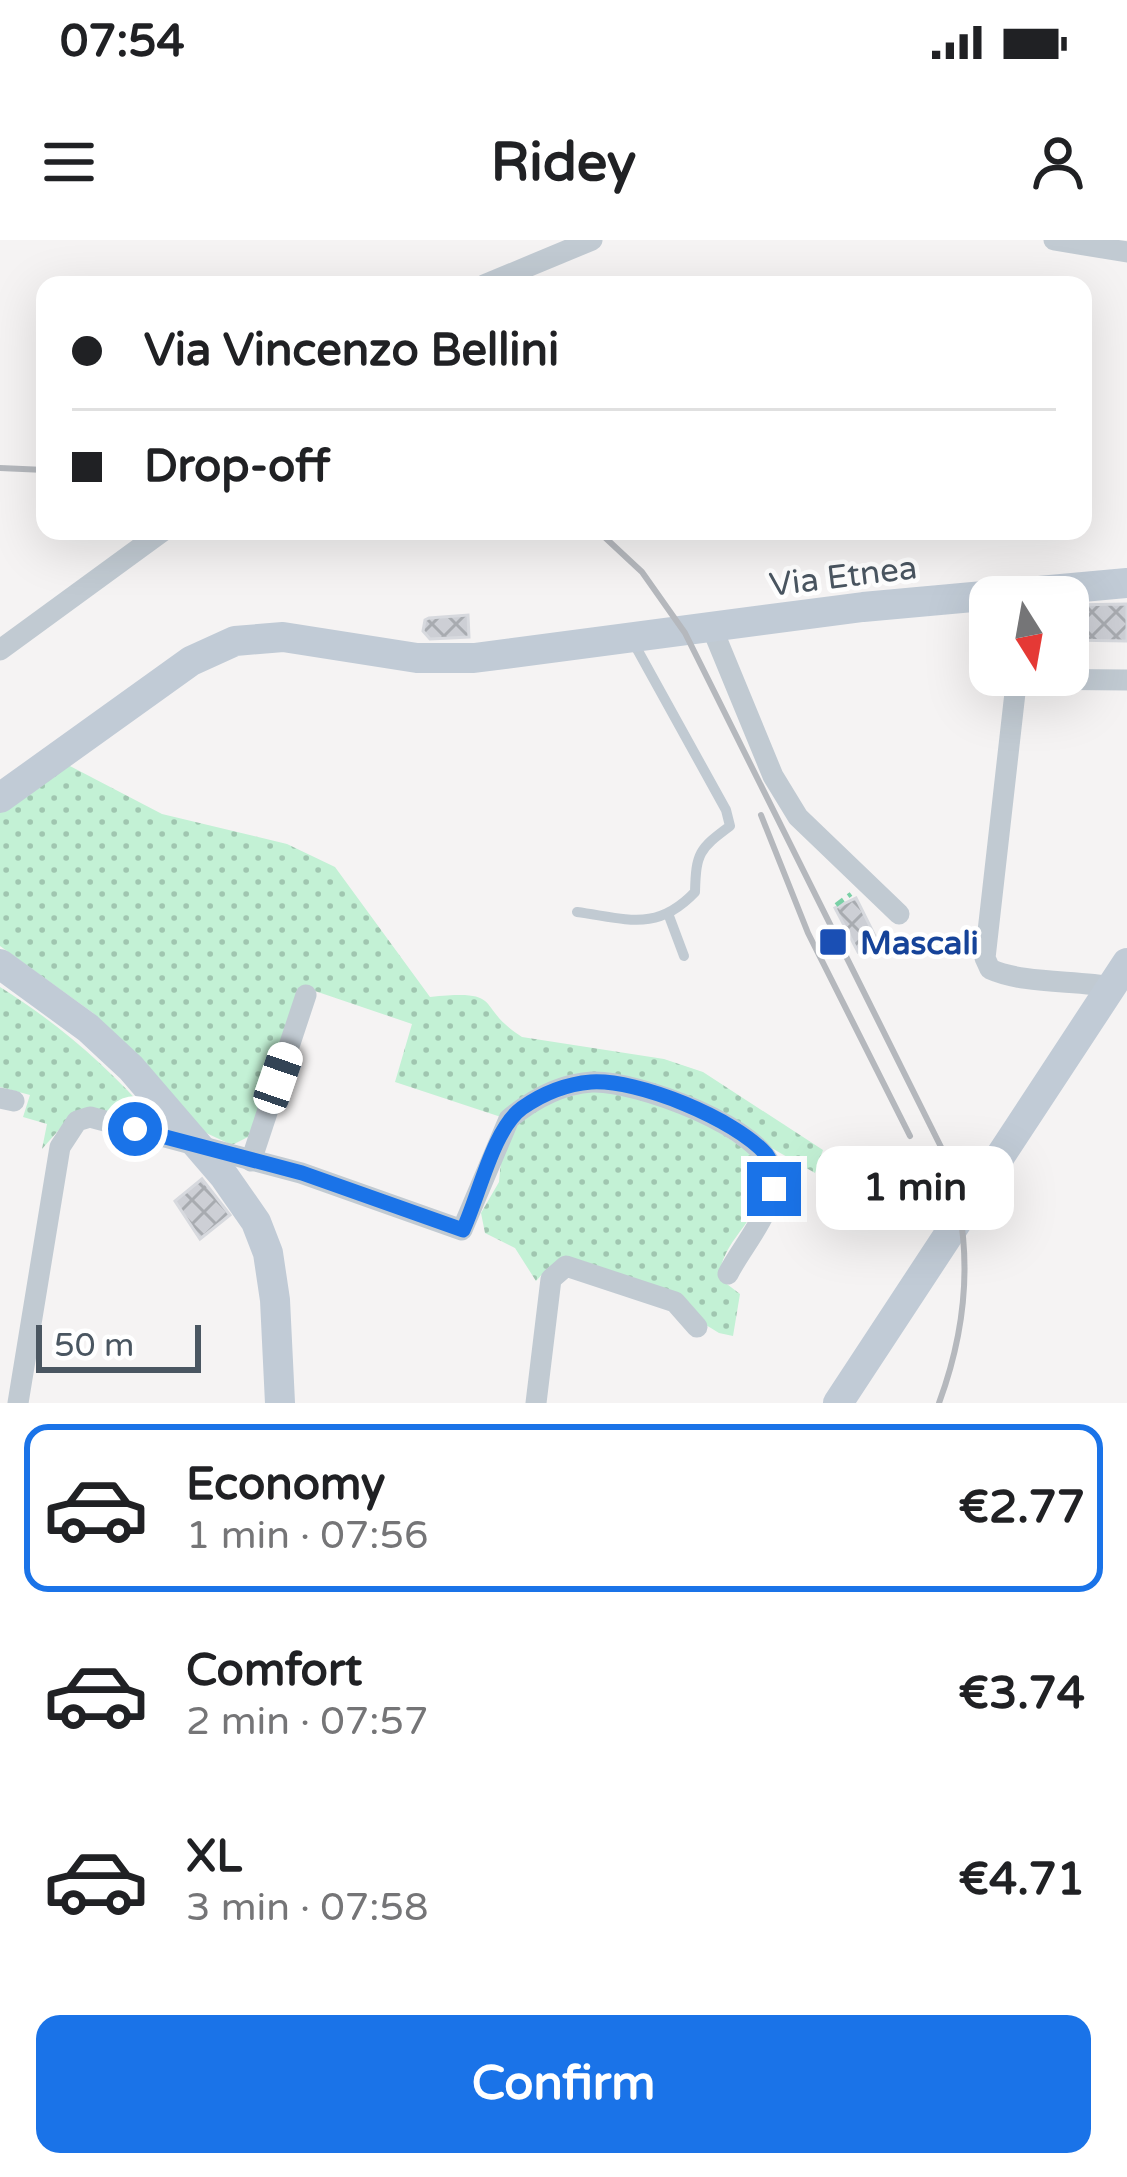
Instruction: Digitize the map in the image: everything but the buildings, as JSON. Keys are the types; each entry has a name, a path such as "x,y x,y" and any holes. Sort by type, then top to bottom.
{"street":[{"path":"506,276 592,240"},
{"path":"1054,240 1127,252"},
{"path":"0,650 151,540"},
{"name":"Via Etnea","path":"1089,588 1127,583"},
{"name":"Via Etnea","path":"0,798 191,661 236,641 283,637 444,659 863,607 969,599"},
{"path":"712,628 773,776 798,817 898,914"},
{"path":"1089,679 1127,680"},
{"path":"1015,696 985,958 990,969 1005,976 1071,980 1122,972"},
{"path":"0,964 88,1028 131,1068 201,1148 256,1222 268,1253 280,1403"},
{"path":"838,1403 1122,972"},
{"path":"251,1160 306,995"},
{"path":"18,1403 60,1147 77,1121 90,1117 302,1173 463,1230 509,1119 524,1106 549,1092 586,1082 640,1087 676,1099 768,1156 774,1189 728,1274"},
{"path":"536,1403 551,1279 566,1266 675,1302 697,1327"}],"lane":[{"path":"578,912 633,920 669,916 695,892 695,862 703,845 730,826 726,810 630,637"},
{"path":"669,916 684,956"}],"green space":[{"path":"68,765 162,814 287,844 335,867 430,997 480,998 522,1037 664,1059 703,1072 823,1150 815,1173 686,1099 618,1078 501,1117 395,1082 412,1024 309,989 248,1137 232,1145 204,1132 93,1013 0,946 0,810"},
{"path":"0,987 81,1047 153,1118 64,1124 42,1149 47,1124 23,1117 30,1095 0,1087"},
{"path":"604,1087 689,1112 761,1160 759,1198 722,1262 719,1278 740,1294 733,1336 578,1260 557,1262 536,1281 515,1248 485,1233 481,1213 499,1182 501,1161 516,1123 541,1104"}],"railway":[{"path":"0,468 36,470"},
{"path":"608,540 642,572 685,633 943,1151 960,1214 965,1277 957,1340 939,1403"},
{"path":"761,815 808,933 910,1136"}],"place":[{"name":"Mascali","path":"833,942"}],"route":[{"path":"135,1129 302,1173 463,1230 509,1119 549,1092 586,1082 608,1082 676,1099 749,1140 768,1156 774,1189"}]}
